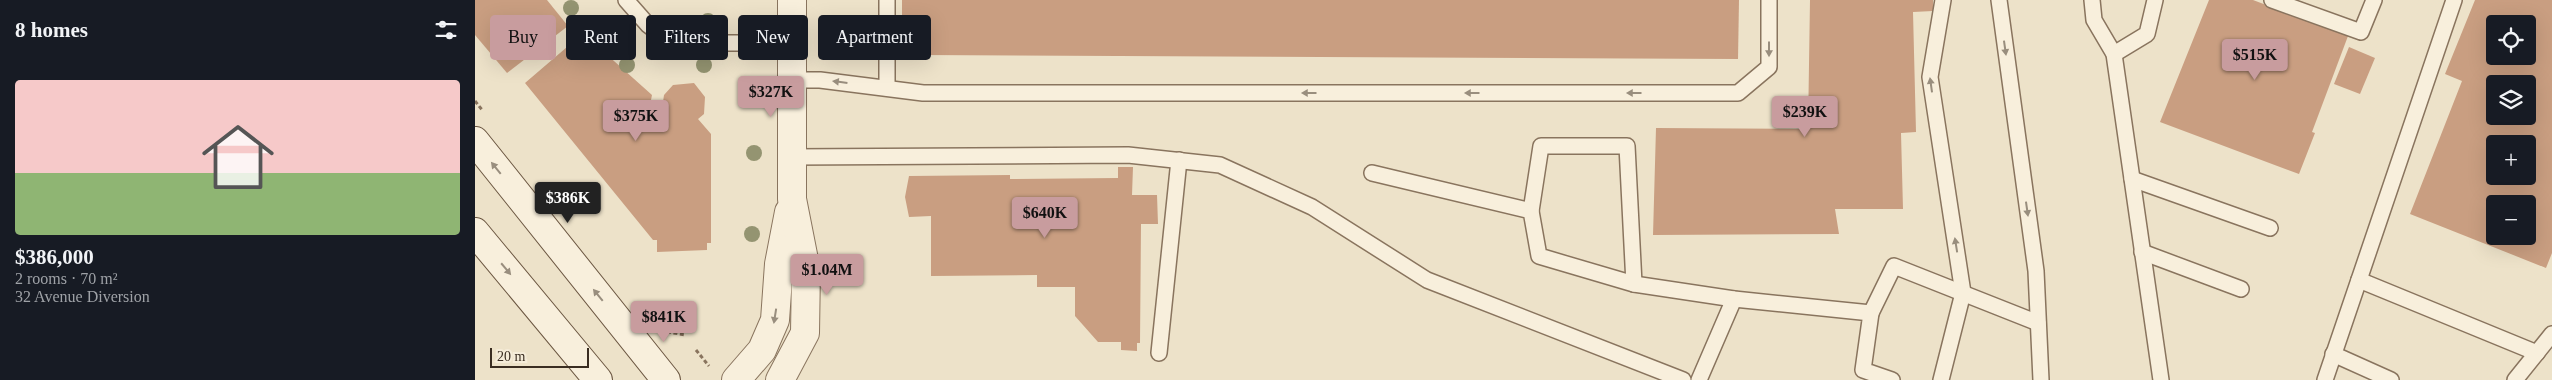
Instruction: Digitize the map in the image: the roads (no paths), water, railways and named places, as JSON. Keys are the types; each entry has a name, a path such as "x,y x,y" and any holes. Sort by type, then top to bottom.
{"street":[{"path":"792,0 792,15"},
{"path":"780,380 805,333 806,270 792,199 792,60"},
{"path":"475,141 667,380"},
{"path":"736,380 762,350 775,320 779,264 792,199"},
{"path":"475,232 598,380"}],"lane":[{"path":"626,0 649,25 671,43 738,43"},
{"path":"887,0 887,88"},
{"path":"792,80 820,80 923,92 1738,93 1769,66 1769,0"},
{"path":"1941,380 1963,293 1930,77 1943,0"},
{"path":"1999,0 2036,271 2041,380"},
{"path":"2092,0 2094,20 2114,54 2161,380"},
{"path":"2114,54 2147,34 2155,0"},
{"path":"2272,0 2361,32 2374,0"},
{"path":"2325,380 2453,0"},
{"path":"1634,284 1627,146 1541,146 1531,211 1539,256 1634,284 1734,299 1871,314"},
{"path":"791,157 1127,155 1220,166 1312,207 1427,280 1683,380"},
{"path":"1159,353 1179,160"},
{"path":"1372,173 1531,211"},
{"path":"2132,179 2270,228"},
{"path":"2142,252 2241,289"},
{"path":"1892,380 1863,370 1871,314 1894,266 2038,322"},
{"path":"2359,280 2537,353"},
{"path":"1699,380 1734,299"},
{"path":"2515,380 2552,334"},
{"path":"2333,354 2391,380"}]}
